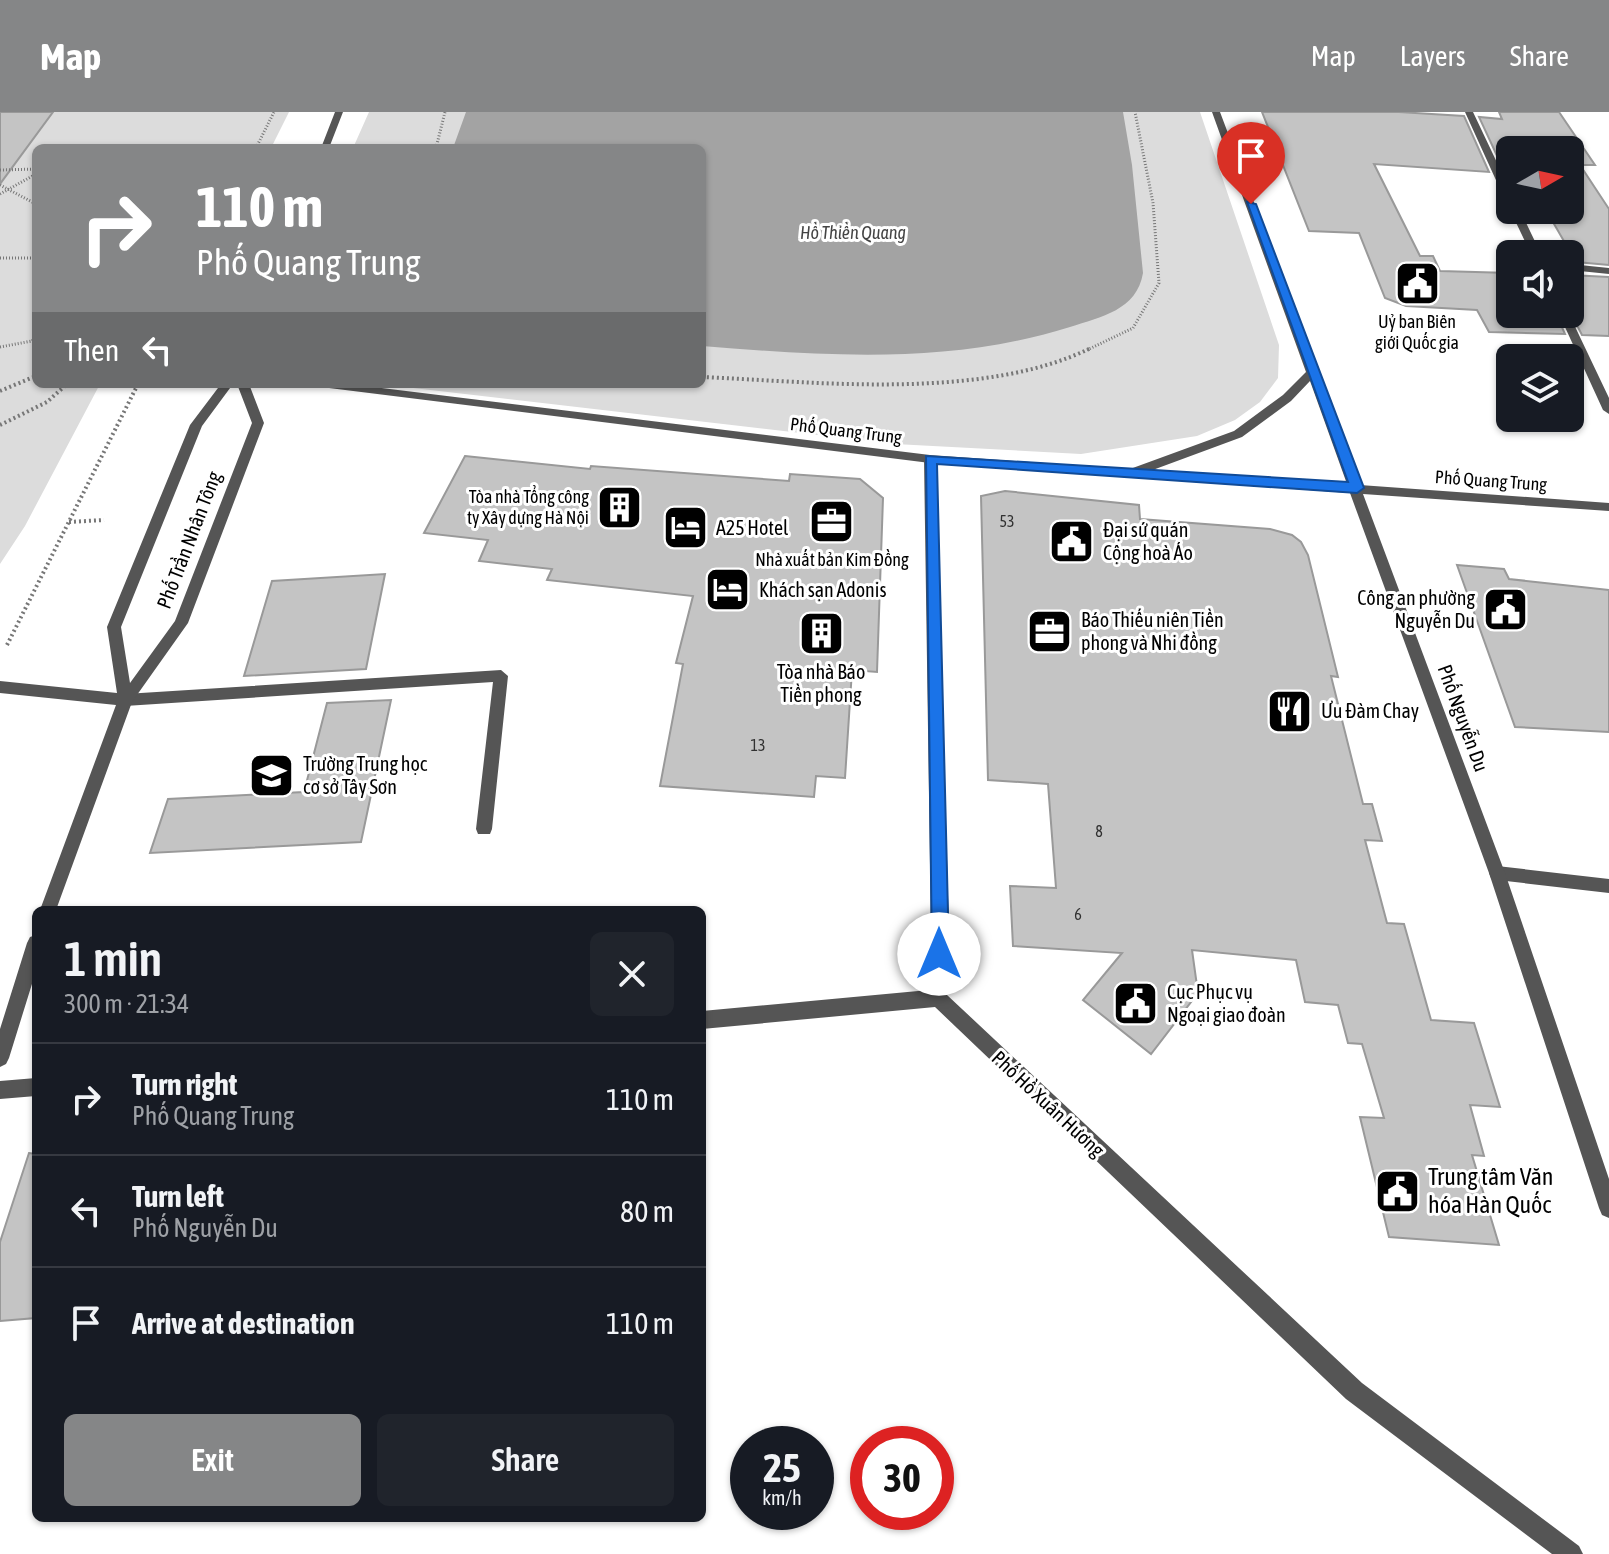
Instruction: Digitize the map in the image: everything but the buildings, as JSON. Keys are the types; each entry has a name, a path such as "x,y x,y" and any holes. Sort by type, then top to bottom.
{"street":[{"path":"327,144 339,112"},
{"name":"Phố Nguyễn Du","path":"1216,112 1314,370 1497,873 1609,1208"},
{"path":"1469,112 1496,170"},
{"path":"1584,268 1609,271"},
{"path":"1571,328 1609,410"},
{"path":"1128,474 1238,434 1287,398 1314,370"},
{"name":"Phố Trần Nhân Tông","path":"125,700 114,627 196,425 224,388"},
{"name":"Phố Trần Nhân Tông","path":"49,906 125,700 181,623 258,423 245,388"},
{"name":"Phố Quang Trung","path":"353,388 930,459 1609,507"},
{"path":"706,1020 938,998 940,932 930,459"},
{"path":"0,687 125,700 501,676 484,829"},
{"path":"1497,873 1609,886"},
{"path":"0,1058 32,956"},
{"name":"Phố Hồ Xuân Hương","path":"938,998 1354,1391 1571,1554"},
{"path":"0,1090 32,1087"}],"path":[{"path":"258,144 274,112"},
{"path":"437,144 445,112"},
{"path":"706,377 880,384 988,379 1083,352 1133,328 1159,283 1153,203 1135,112"},
{"path":"0,170 32,172"},
{"path":"0,194 32,175"},
{"path":"0,185 32,202"},
{"path":"0,258 32,258"},
{"path":"0,347 32,341"},
{"path":"0,391 32,378"},
{"path":"0,425 47,402 63,388"},
{"path":"7,645 136,388"},
{"path":"69,522 104,520"}],"shaded area":[{"path":"0,112 289,112 273,144 32,144 32,388 98,388 25,526 0,564"},
{"path":"369,112 1200,112 1279,345 1278,378 1260,402 1235,420 1197,436 1081,454 895,444 413,388 706,388 706,144 355,144"}],"water":[{"name":"Hồ Thiền Quang","path":"466,112 1123,112 1143,273 1133,296 1105,315 1024,339 979,347 933,352 842,354 706,346 706,144 454,144"}],"place":[{"name":"Uỷ ban Biên giới Quốc gia","path":"1417,284"},
{"name":"Tòa nhà Tổng công ty Xây dựng Hà Nội","path":"620,507"},
{"name":"Nhà xuất bản Kim Đồng","path":"832,522"},
{"name":"A25 Hotel","path":"685,528"},
{"name":"Đại sứ quán Cộng hoà Áo","path":"1072,541"},
{"name":"Khách sạn Adonis","path":"728,590"},
{"name":"Công an phường Nguyễn Du","path":"1506,609"},
{"name":"Báo Thiếu niên Tiền phong và Nhi đồng","path":"1050,631"},
{"name":"Tòa nhà Báo Tiền phong","path":"821,633"},
{"name":"Ưu Đàm Chay","path":"1290,711"},
{"name":"Trường Trung học cơ sở Tây Sơn","path":"272,775"},
{"name":"Cục Phục vụ Ngoại giao đoàn","path":"1136,1004"},
{"name":"Trung tâm Văn hóa Hàn Quốc","path":"1397,1191"}],"route":[{"path":"939,954 930,459 1357,488 1251,204"}]}
